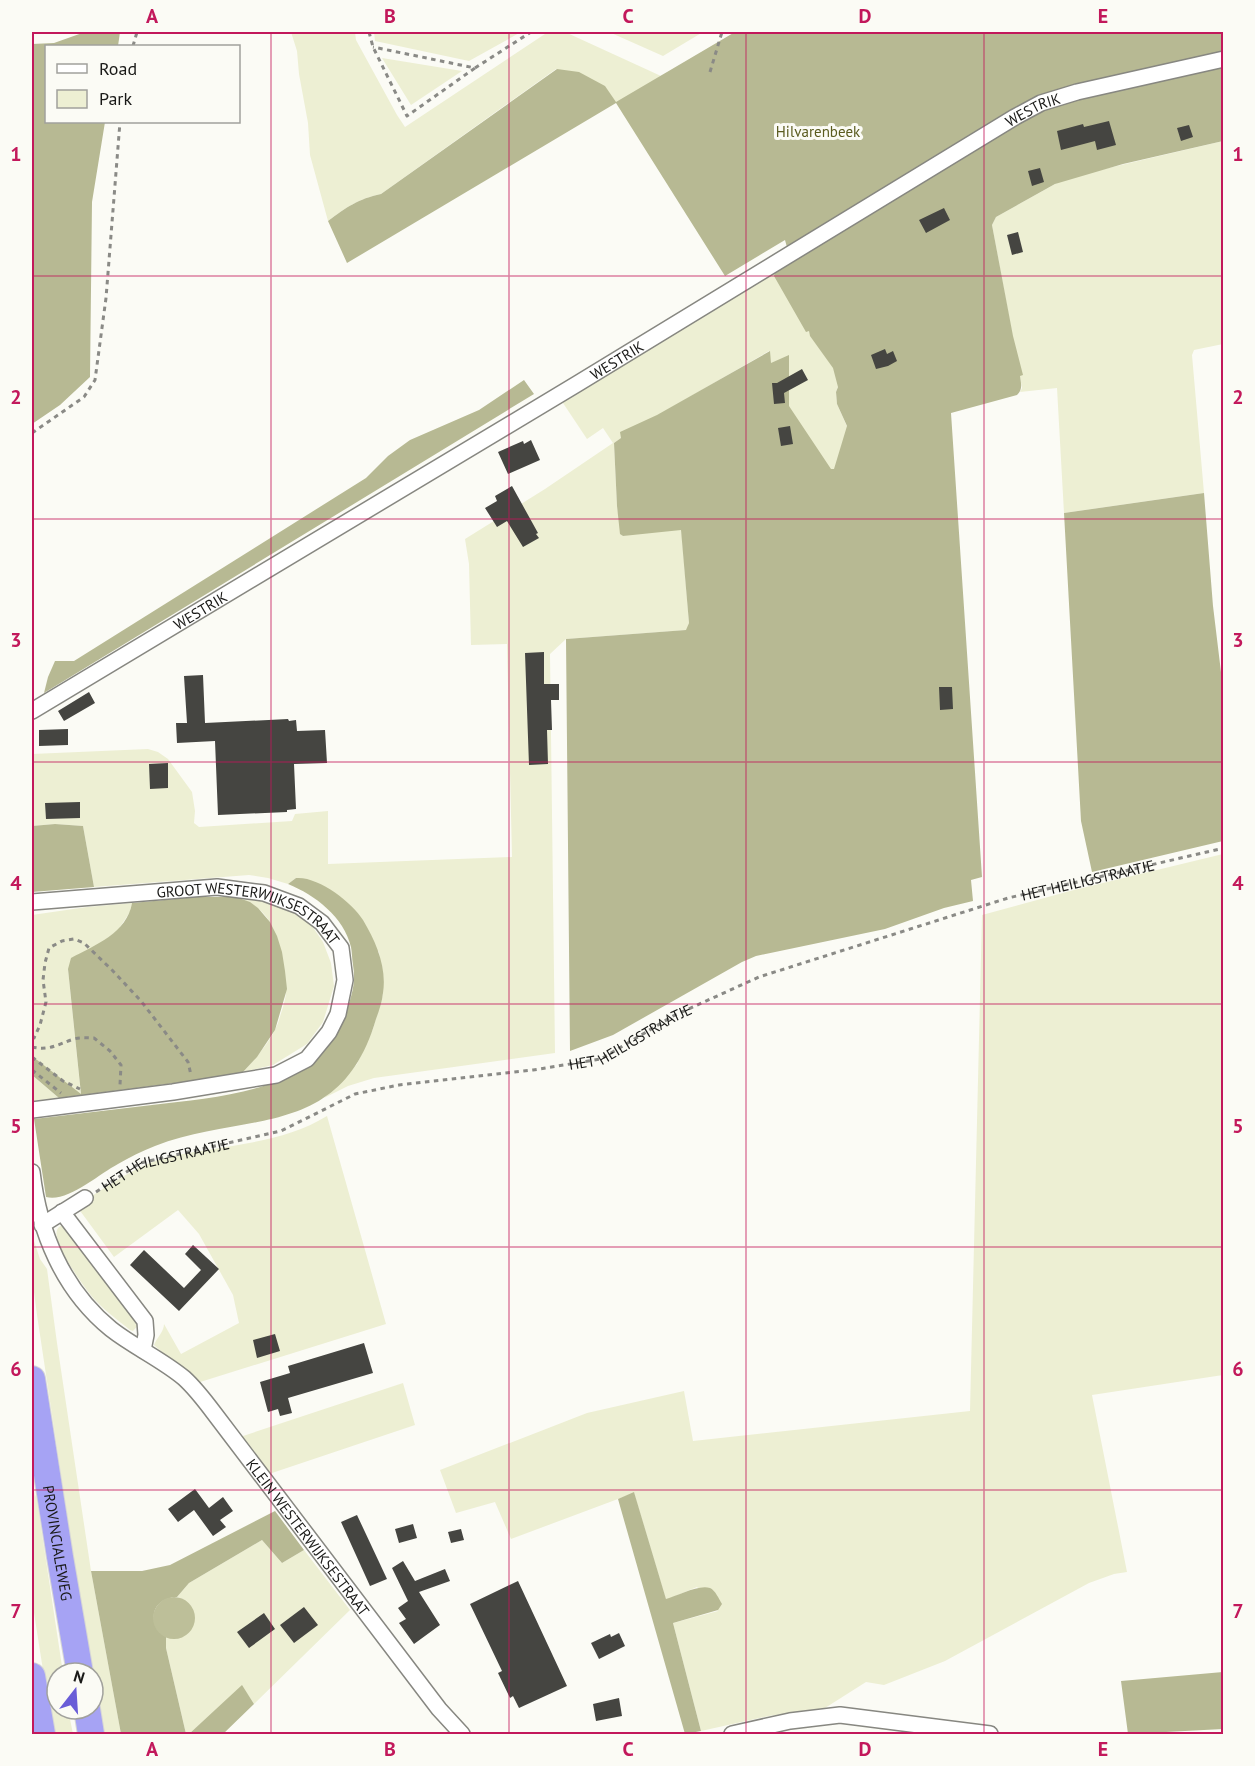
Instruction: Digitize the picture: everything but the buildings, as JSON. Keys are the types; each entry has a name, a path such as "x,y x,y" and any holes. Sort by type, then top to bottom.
{"highway":[{"name":"PROVINCIALEWEG","path":"32,1379 78,1661"},
{"path":"32,1676 42,1734"}],"street":[{"name":"WESTRIK","path":"32,711 578,384 1015,117 1041,103 1077,92 1224,58"},
{"name":"GROOT WESTERWIJKSESTRAAT","path":"32,902 217,887 264,893 299,906 322,923 341,948 345,980 338,1014 329,1032 307,1059 276,1075 195,1089 32,1110"},
{"name":"KLEIN WESTERWIJKSESTRAAT","path":"32,1172 33,1188 42,1225 68,1282 82,1300 111,1329 184,1378 214,1413 439,1709 462,1734"},
{"name":"HET HEILIGSTRAATJE","path":"42,1225 85,1198"},
{"path":"63,1212 145,1321 146,1335 142,1350"},
{"path":"732,1734 790,1721 840,1715 990,1734"}],"path":[{"path":"369,32 373,47 407,116 531,32"},
{"path":"710,72 722,32"},
{"path":"373,47 475,68"},
{"path":"32,432 84,397 95,380 106,298 120,123"},
{"name":"HET HEILIGSTRAATJE","path":"85,1198 140,1163 281,1131 355,1094 399,1085 533,1070 601,1059 673,1016 759,977 1008,898 1224,848"},
{"path":"32,1039 40,1025 46,1002 43,980 49,948 62,941 74,939 84,943 141,1001 188,1062 195,1089"},
{"path":"32,1047 55,1047 76,1038 94,1038 110,1051 121,1065 120,1085"},
{"path":"32,1057 63,1081 79,1089 90,1088"},
{"path":"32,1070 76,1105"},
{"path":"113,1086 129,1084"}],"green space":[{"path":"85,32 120,32 118,45 45,45 45,123 105,123 92,202 90,377 60,405 32,424 32,44 54,43"},
{"path":"291,32 355,32 356,40 405,127 548,32 565,32 661,76 616,103 556,69 381,194 353,204 328,221 310,155 308,123 297,51"},
{"path":"374,32 521,32 469,61 375,41"},
{"path":"609,32 703,32 663,56"},
{"name":"Hilvarenbeek","path":"735,32 1223,32 1223,141 1123,164 1055,184 996,217 992,225 1013,336 1023,375 1020,376 1021,389 1017,395 951,413 982,877 971,880 973,901 944,908 885,929 756,956 613,1035 570,1051 566,639 686,630 689,623 681,530 623,536 620,534 614,443 621,438 620,432 657,415 770,351 771,363 789,355 789,406 831,469 834,469 847,426 837,404 838,387 833,368 810,336 809,331 806,332 774,276 775,271 791,262 785,240 725,276 616,103 347,263 328,221 353,204 381,194 557,69 579,72 605,86 616,102"},
{"path":"382,58 462,71 411,105"},
{"path":"1223,141 1223,344 1194,350 1192,355 1204,493 1064,513 1057,388 1020,392 1022,388 992,225 996,217 1066,178"},
{"path":"775,271 809,331 844,370 836,392 837,404 849,431 841,469 826,469 812,465 772,371 769,351 614,443 617,506 621,534 623,536 681,525 689,623 687,630 566,639 550,654 555,1053 374,1078 348,1086 324,1098 357,1064 373,1029 383,994 379,952 296,878 288,884 249,875 94,887 83,826 55,824 32,826 32,754 148,749 158,752 168,759 192,792 194,823 199,827 292,821 295,814 328,811 328,864 512,857 507,644 471,645 469,564 465,539 613,443 603,428 587,439 561,400"},
{"path":"524,380 534,394 44,693 55,661 74,661 366,478 388,456 410,440 479,410"},
{"path":"1204,493 1213,606 1224,697 1223,841 1092,872 1081,821 1064,513"},
{"path":"55,824 83,826 94,887 32,892 32,826"},
{"path":"1223,854 1223,1375 1092,1395 1127,1572 1089,1583 945,1661 884,1685 866,1682 825,1708 769,1716 701,1731 673,1623 718,1611 697,1587 666,1600 634,1493 511,1539 495,1502 456,1513 440,1470 587,1413 684,1391 693,1441 970,1411 982,915"},
{"path":"296,878 305,878 324,886 343,898 358,913 368,928 382,964 384,983 378,1013 360,1058 340,1085 315,1103 287,1115 189,1135 155,1146 123,1161 73,1192 54,1198 46,1197 34,1119 208,1098 265,1086 290,1075 313,1060 331,1040 345,1013 353,989 354,971 351,947 342,926 327,908 308,894 288,884"},
{"path":"197,897 236,897 250,902 270,922 277,936 282,952 287,989 275,1030 257,1057 243,1072 221,1077 59,1098 32,1075 32,1056 81,1094 68,969 71,958 100,943 117,930 129,913 132,903"},
{"path":"236,897 286,908 310,923 323,942 331,963 334,986 323,1022 307,1044 273,1065 243,1072 263,1049 275,1030 285,1001 286,984 276,938 269,921 256,907"},
{"path":"132,903 130,912 118,930 68,969 81,1095 32,1056 32,915"},
{"path":"32,1075 59,1098 32,1101"},
{"path":"327,1116 386,1324 197,1383 154,1345 164,1324 181,1354 239,1323 233,1295 199,1234 178,1210 114,1257 78,1208 78,1204 144,1165 168,1157 270,1139 309,1126"},
{"path":"64,1225 142,1321 133,1331 98,1303 77,1276 59,1245 57,1230"},
{"path":"32,1235 40,1259 47,1269 91,1571 121,1734 102,1734 100,1721 105,1721 105,1661 89,1661 32,1277"},
{"path":"403,1383 415,1425 269,1474 240,1437"},
{"path":"32,1477 61,1661 45,1661 45,1683 32,1600"},
{"path":"634,1492 666,1599 705,1587 714,1591 722,1604 718,1610 673,1623 701,1731 685,1734 618,1499"},
{"path":"275,1511 304,1550 282,1563 262,1540 189,1583 177,1597 168,1598 157,1606 154,1612 156,1625 166,1637 166,1648 186,1734 121,1734 91,1571 142,1571 170,1565"},
{"path":"262,1540 282,1563 304,1550 350,1610 254,1704 242,1686 189,1734 186,1734 166,1648 166,1637 178,1638 190,1631 183,1599 177,1597 189,1583"},
{"path":"1223,1672 1223,1729 1128,1734 1121,1681"},
{"path":"242,1685 254,1704 223,1734 189,1734"},
{"path":"51,1721 70,1721 73,1734 53,1734"}],"shaded area":[{"path":"174,1597 189,1603 195,1618 189,1633 174,1639 159,1633 153,1618 159,1603"}]}
